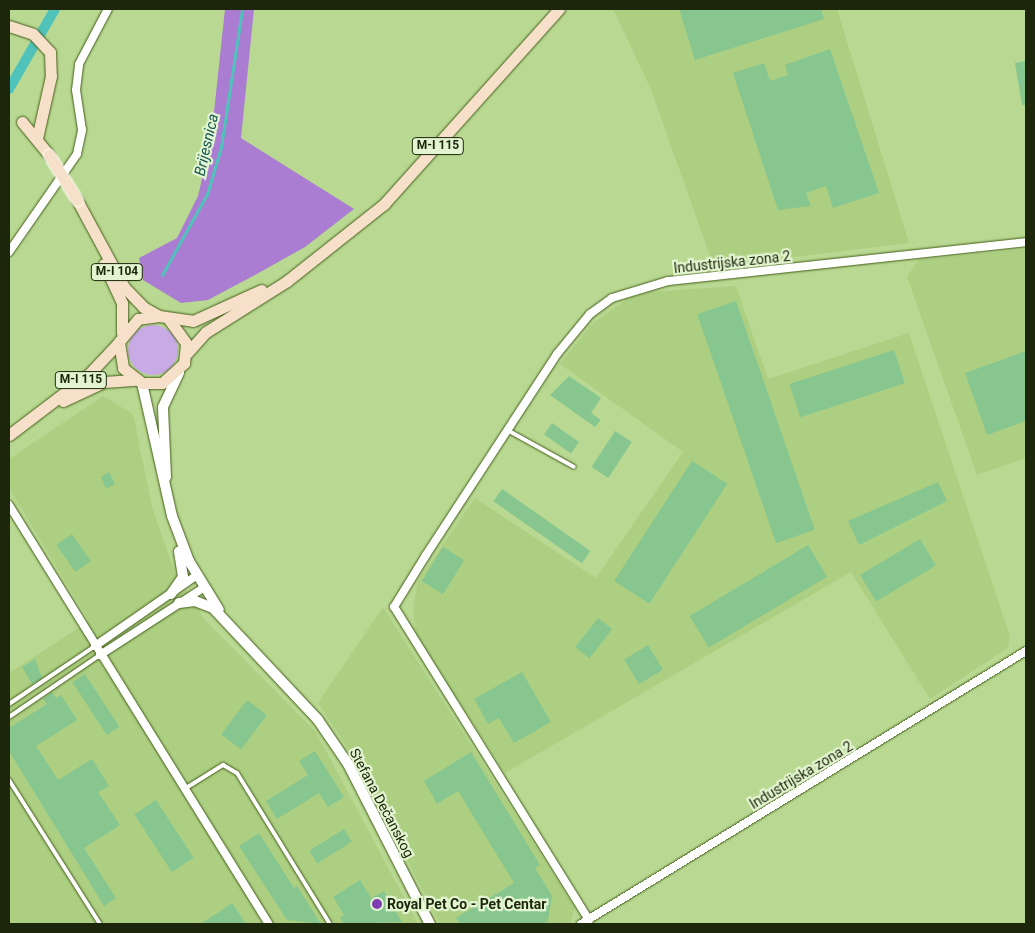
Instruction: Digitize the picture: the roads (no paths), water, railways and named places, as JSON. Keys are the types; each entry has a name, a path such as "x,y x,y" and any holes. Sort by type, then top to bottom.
{"main road":[{"name":"M-I 115","path":"40,413 104,382 162,383 179,372 187,353 218,324 303,269 384,204 559,9"},
{"path":"9,26 38,38 52,65 37,138"},
{"name":"M-I 104","path":"22,122 49,155 77,200 124,286 143,307 163,318"},
{"name":"M-I 104","path":"86,218 122,303 121,337"},
{"name":"M-I 115","path":"9,435 89,374 138,319 163,318 184,322 207,316 303,269"},
{"path":"163,318 183,333 187,353"},
{"name":"M-I 115","path":"121,337 123,368 139,382"},
{"path":"168,500 163,407 179,372"},
{"path":"139,382 184,570 180,584 172,594"},
{"path":"172,516 203,588 239,634"},
{"path":"178,603 203,602 239,634"},
{"name":"Stefana Dečanskog","path":"239,634 318,720 348,764 430,924"}],"street":[{"path":"9,252 76,154 82,130 76,90 79,64 108,9"},
{"name":"Industrijska zona 2","path":"589,920 394,607 573,331 612,298 637,287 1026,242"},
{"path":"9,505 183,790 269,924"},
{"path":"95,646 197,575"},
{"path":"100,655 203,588"},
{"name":"Industrijska zona 2","path":"581,924 1026,651"}],"lane":[{"path":"509,431 574,467"},
{"path":"9,704 95,646"},
{"path":"9,717 100,655"},
{"path":"183,790 223,765 237,773 330,924"},
{"path":"9,780 100,924"}],"waterway":[{"path":"9,89 55,9"},
{"name":"Brijesnica","path":"162,275 207,194 221,147 242,9"}],"place":[{"name":"Royal Pet Co - Pet Centar","path":"377,904"}]}
